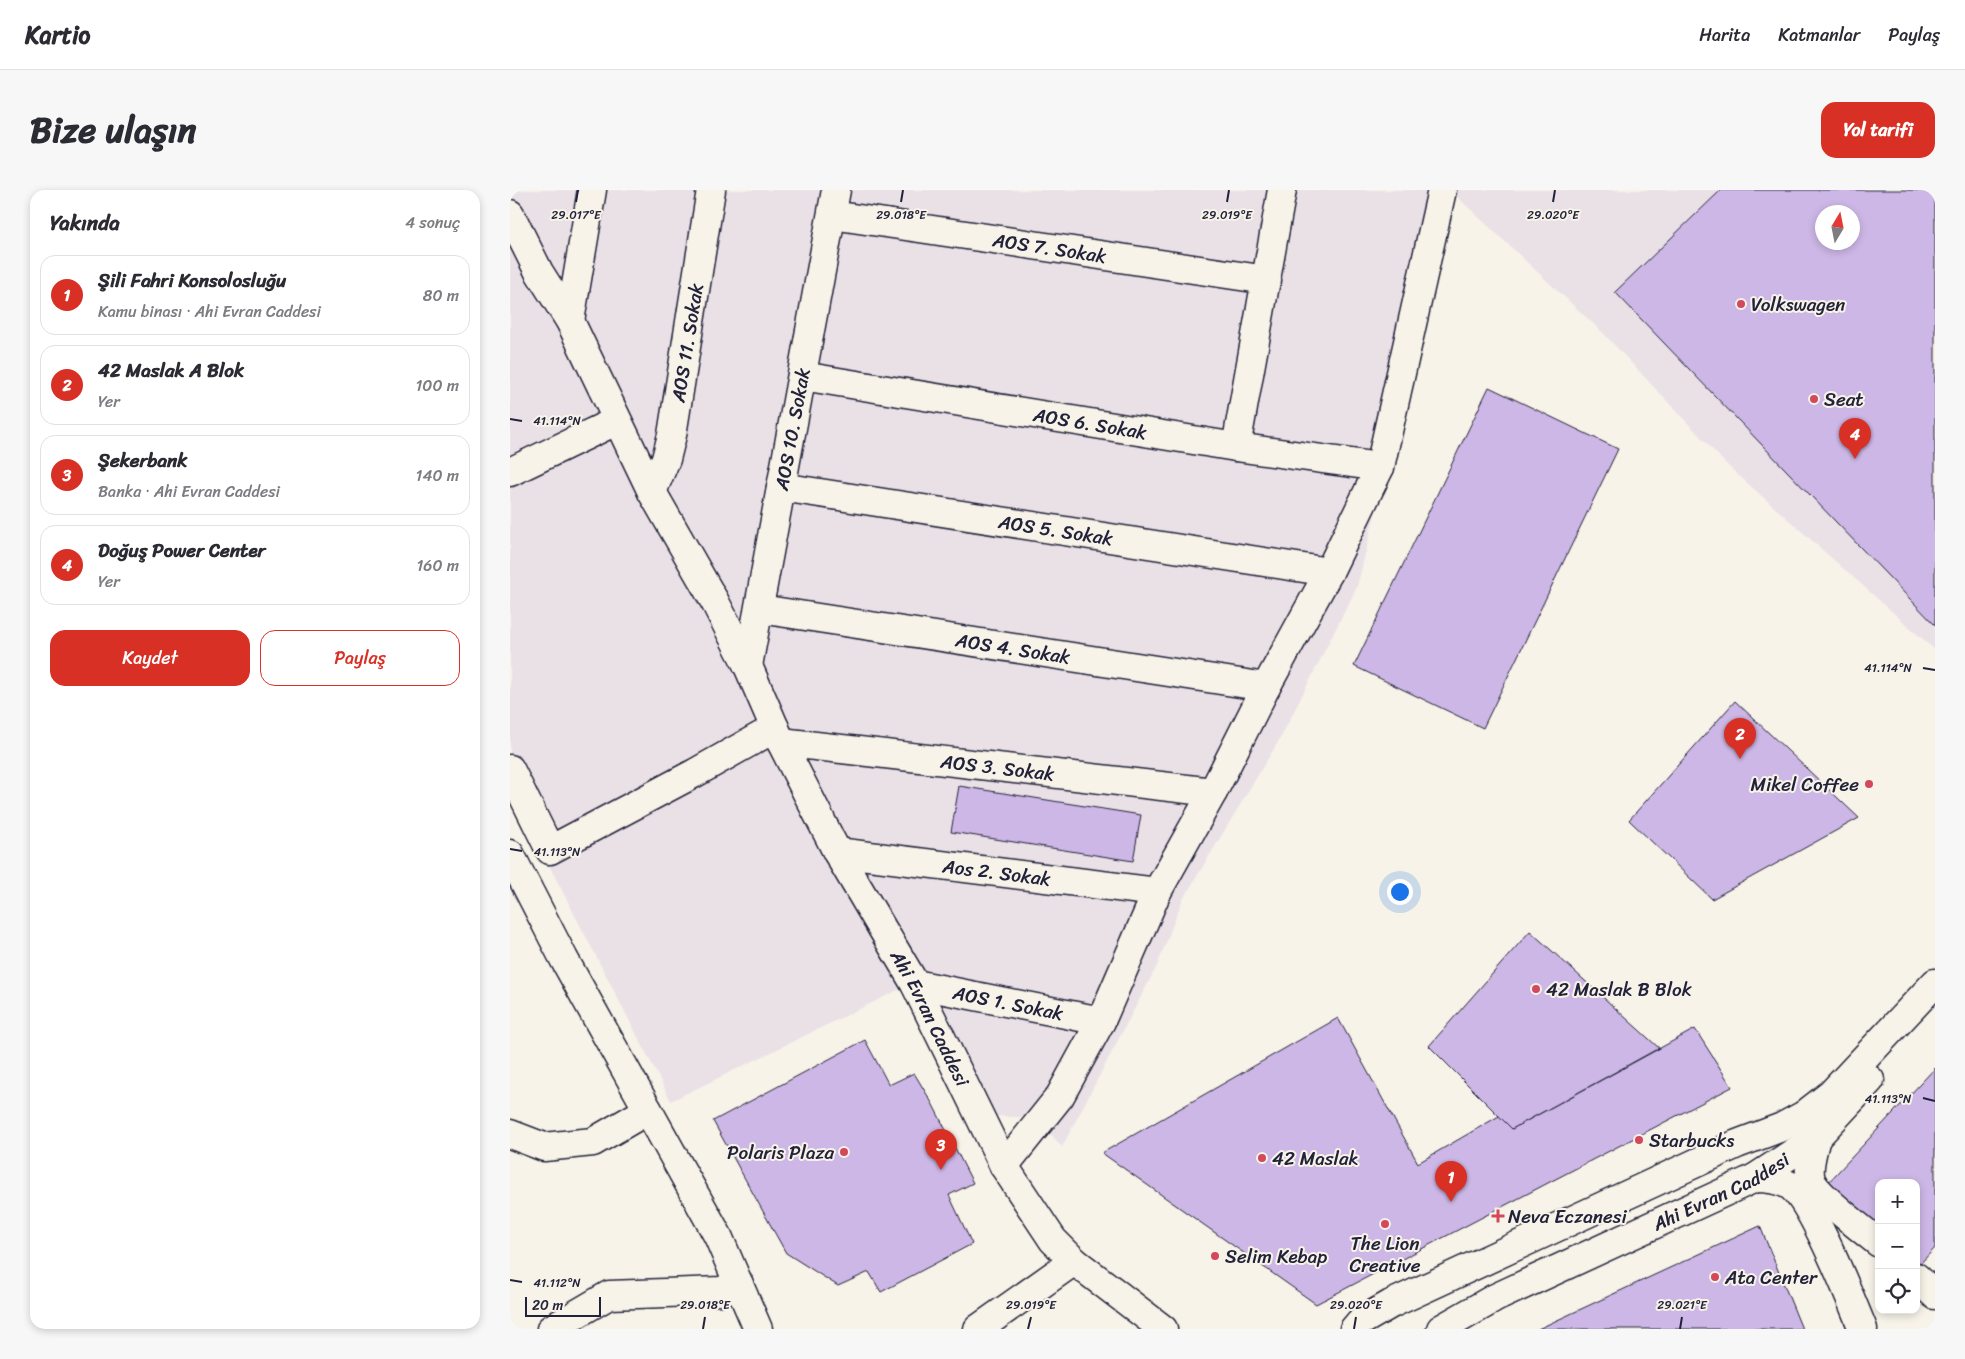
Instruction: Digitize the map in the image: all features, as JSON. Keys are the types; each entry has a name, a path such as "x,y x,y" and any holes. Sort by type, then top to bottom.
{"street":[{"path":"570,321 592,190"},
{"name":"AOS 11. Sokak","path":"652,492 666,459 672,435 711,190"},
{"path":"1236,448 1282,190"},
{"path":"1004,1166 1060,1096 1101,1022 1157,892 1213,792 1266,687 1329,572 1380,467 1442,190"},
{"name":"AOS 7. Sokak","path":"834,202 1266,280"},
{"name":"AOS 10. Sokak","path":"748,666 834,202"},
{"name":"Ahi Evran Caddesi","path":"510,214 539,272 570,321 616,421 652,492 715,602 748,666 778,735 837,852 915,984 1004,1166 1053,1240 1074,1260 1163,1329"},
{"name":"AOS 6. Sokak","path":"802,376 1236,448 1380,467"},
{"path":"510,472 616,421"},
{"name":"AOS 5. Sokak","path":"781,487 1329,572"},
{"name":"AOS 4. Sokak","path":"760,609 1266,687"},
{"path":"510,770 550,850 695,773 778,735"},
{"name":"AOS 3. Sokak","path":"778,735 1213,792"},
{"name":"Aos 2. Sokak","path":"837,852 1157,892"},
{"path":"510,854 564,959 718,1236 758,1329"},
{"name":"AOS 1. Sokak","path":"915,984 1101,1022"},
{"name":"Ahi Evran Caddesi","path":"1354,1329 1360,1322 1391,1304 1737,1144 1782,1127 1804,1115 1831,1094 1935,984"},
{"name":"Ahi Evran Caddesi","path":"1441,1329 1495,1298 1756,1178 1816,1138 1935,1011"},
{"path":"510,1134 544,1147 593,1142 648,1110"},
{"path":"1816,1138 1811,1161 1811,1179 1820,1193 1875,1240"},
{"path":"1756,1178 1772,1178 1790,1186 1798,1194 1815,1221 1863,1329"},
{"path":"978,1329 1074,1260"},
{"path":"1920,1281 1935,1295"},
{"path":"550,1329 609,1295 721,1291 739,1284"}],"shaded area":[{"path":"510,190 1935,190 1935,650 1728,466 1603,333 1454,194 1357,587 1281,737 1182,901 1157,966 1062,1147 1037,1118 994,1116 927,976 671,1101 510,790"}],"building":[{"path":"1721,190 1935,190 1935,625 1615,292"},
{"path":"1489,387 1618,449 1483,728 1354,666"},
{"path":"1735,701 1859,818 1712,899 1629,820"},
{"path":"959,786 1141,815 1133,861 951,832"},
{"name":"42 Maslak B Blok","path":"1530,931 1659,1048 1512,1129 1429,1046"},
{"name":"42 Maslak","path":"1338,1018 1418,1163 1499,1116 1512,1129 1695,1029 1732,1087 1316,1304 1102,1153"},
{"name":"Polaris Plaza","path":"865,1040 889,1085 914,1073 932,1103 973,1183 949,1195 972,1244 881,1292 869,1272 838,1286 786,1253 713,1121"},
{"path":"1935,1068 1935,1248 1920,1264 1920,1179 1875,1179 1875,1231 1824,1187"},
{"name":"Ata Center","path":"1760,1226 1802,1329 1538,1329"}],"place":[{"name":"Volkswagen","path":"1741,304"},
{"name":"Seat","path":"1814,399"},
{"name":"Doğuş Power Center","path":"1855,459"},
{"name":"42 Maslak A Blok","path":"1740,759"},
{"name":"Mikel Coffee","path":"1869,784"},
{"name":"42 Maslak B Blok","path":"1536,989"},
{"name":"Starbucks","path":"1639,1140"},
{"name":"Polaris Plaza","path":"844,1152"},
{"name":"42 Maslak","path":"1262,1158"},
{"name":"Şekerbank","path":"941,1170"},
{"name":"Şili Fahri Konsolosluğu","path":"1451,1202"},
{"name":"Neva Eczanesi","path":"1498,1216"},
{"name":"The Lion Creative","path":"1385,1224"},
{"name":"Selim Kebap","path":"1215,1256"},
{"name":"Ata Center","path":"1715,1277"}]}
